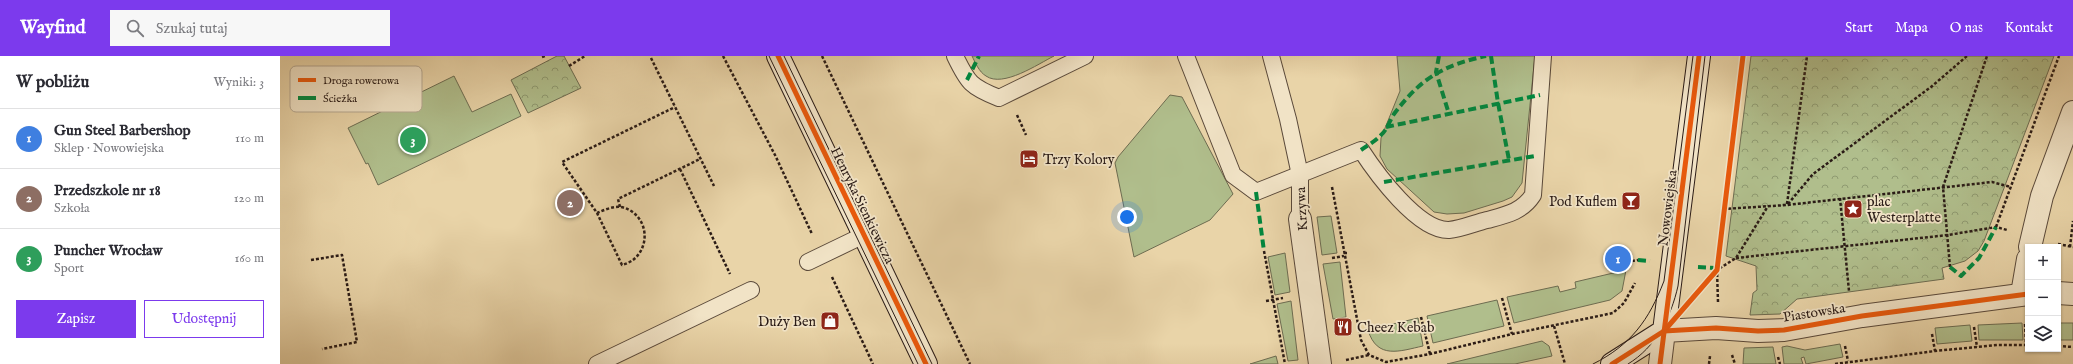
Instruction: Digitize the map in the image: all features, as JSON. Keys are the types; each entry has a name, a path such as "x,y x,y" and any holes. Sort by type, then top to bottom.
{"street":[{"name":"Henryka Sienkiewicza","path":"778,56 926,364"},
{"name":"Nowowiejska","path":"1660,364 1699,56"},
{"path":"2031,244 2042,196 2073,112"},
{"name":"Krzywa","path":"1300,219 1330,363"},
{"path":"2061,293 2073,294"},
{"name":"Piastowska","path":"1612,364 1664,331 1716,328 1758,332 1784,330 1862,316 2025,294"}],"lane":[{"path":"955,56 967,80 980,91 999,98 1085,56"},
{"path":"1186,56 1233,175 1256,192 1300,176 1361,150 1375,171 1407,206 1421,218 1435,226 1448,230 1505,216 1520,210 1533,195 1543,56"},
{"name":"Krzywa","path":"1271,56 1288,119 1300,176 1300,219"},
{"path":"815,258 864,235"},
{"path":"597,364 751,290"}],"path":[{"path":"569,66 586,56"},
{"path":"723,56 775,155 815,258 873,364"},
{"path":"822,56 970,364"},
{"path":"1787,204 1807,56"},
{"path":"1787,204 1813,174 1931,87 1967,56"},
{"path":"1950,266 1943,187 1987,56"},
{"path":"1736,258 1948,235 1996,227 2059,56"},
{"path":"651,58 714,186"},
{"path":"597,213 620,207 633,212 642,221 645,235 642,250 633,260 622,265 597,213 562,162 675,107"},
{"path":"620,207 618,199 700,159"},
{"path":"680,169 734,281"},
{"path":"1724,209 1768,206 1992,182 2011,187"},
{"path":"1840,198 1849,296"},
{"path":"1336,204 1361,340 1369,356"},
{"path":"1713,275 1717,270 1736,258 1768,206"},
{"path":"2073,221 2070,247 2073,247"},
{"path":"1264,252 1285,364"},
{"path":"1344,253 1348,252"},
{"path":"311,260 342,255 357,342 322,350"},
{"path":"1627,262 1638,260"},
{"path":"1717,270 1718,305"},
{"path":"1330,363 1369,356 1386,362 1430,354 1512,334 1613,313 1624,303 1635,283"},
{"path":"1502,298 1512,334"},
{"path":"1266,302 1273,300"},
{"path":"1421,317 1430,354"},
{"path":"1974,325 1977,347"},
{"path":"1554,326 1565,364"},
{"path":"1931,328 1935,351"},
{"path":"1845,340 1848,361"},
{"path":"1835,364 1848,361 1935,351 1977,347 2025,345"},
{"path":"2061,346 2073,347"}],"green space":[{"path":"557,56 564,56 581,88 528,113 511,80"},
{"path":"972,56 1054,56 1020,74 1002,79 993,79 981,72"},
{"path":"1397,56 1535,56 1522,183 1512,197 1464,213 1447,214 1434,212 1387,169 1380,156 1381,138 1400,91"},
{"path":"1751,56 2054,56 1984,241 1978,251 1965,261 1942,268 1944,279 1797,299 1780,314 1750,315 1753,293 1757,290 1756,266 1726,256"},
{"path":"454,76 472,112 511,94 521,116 378,185 368,163 366,164 348,128 381,112 422,112 422,92"},
{"path":"1170,95 1182,97 1233,194 1210,220 1134,257 1115,163 1118,157"},
{"path":"1331,216 1337,253 1322,255 1317,217"},
{"path":"1285,253 1290,292 1275,295 1268,257"},
{"path":"1340,262 1346,317 1333,319 1323,264"},
{"path":"1626,270 1622,291 1610,300 1514,323 1507,297 1558,286 1560,292 1576,288 1575,282"},
{"path":"1497,300 1504,326 1433,343 1427,316"},
{"path":"1291,301 1298,360 1288,361 1277,304"},
{"path":"1418,318 1423,346 1398,351 1383,350 1372,340 1368,330"},
{"path":"2022,323 2023,340 1979,340 1978,325"},
{"path":"2061,323 2073,323 2073,340 2061,340"},
{"path":"1970,325 1972,341 1937,344 1935,328"},
{"path":"1542,341 1549,346 1552,356 1515,364 1447,364"},
{"path":"1840,344 1843,357 1806,364 1804,357 1801,358 1803,364 1784,364 1782,347 1787,346 1805,350"},
{"path":"1773,347 1776,364 1743,364 1744,348"},
{"path":"1276,356 1278,364 1250,364"}],"tram line":[{"path":"769,56 918,364"},
{"path":"784,56 932,364"},
{"path":"1593,364 1618,348 1637,330 1652,308 1664,281 1693,56"},
{"path":"1628,364 1647,349 1654,340 1661,330 1675,298 1678,286 1705,56"}],"marked path":[{"path":"967,80 979,56"},
{"path":"1439,56 1436,72 1449,114"},
{"path":"1361,150 1383,133 1394,114 1413,91 1423,83 1445,69 1486,56"},
{"path":"1491,56 1509,160"},
{"path":"1386,127 1540,95"},
{"path":"1384,182 1535,156"},
{"path":"1256,192 1264,251"},
{"path":"1950,267 1961,276 1979,258 1996,227"},
{"path":"1638,260 1650,261"},
{"path":"1698,267 1717,268"}],"cycle path":[{"path":"778,56 926,364"},
{"path":"1660,364 1699,56"},
{"path":"1664,331 1717,270 1743,56"},
{"path":"1612,364 1664,331 1716,328 1758,331 1784,330 1862,316 2025,294"}],"place":[{"name":"Puncher Wrocław","path":"413,140"},
{"name":"Trzy Kolory","path":"1029,159"},
{"name":"Pod Kuflem","path":"1631,201"},
{"name":"Przedszkole nr 18","path":"570,203"},
{"name":"plac Westerplatte","path":"1853,209"},
{"name":"Gun Steel Barbershop","path":"1618,259"},
{"name":"Duży Ben","path":"830,321"},
{"name":"Cheez Kebab","path":"1343,327"}]}
